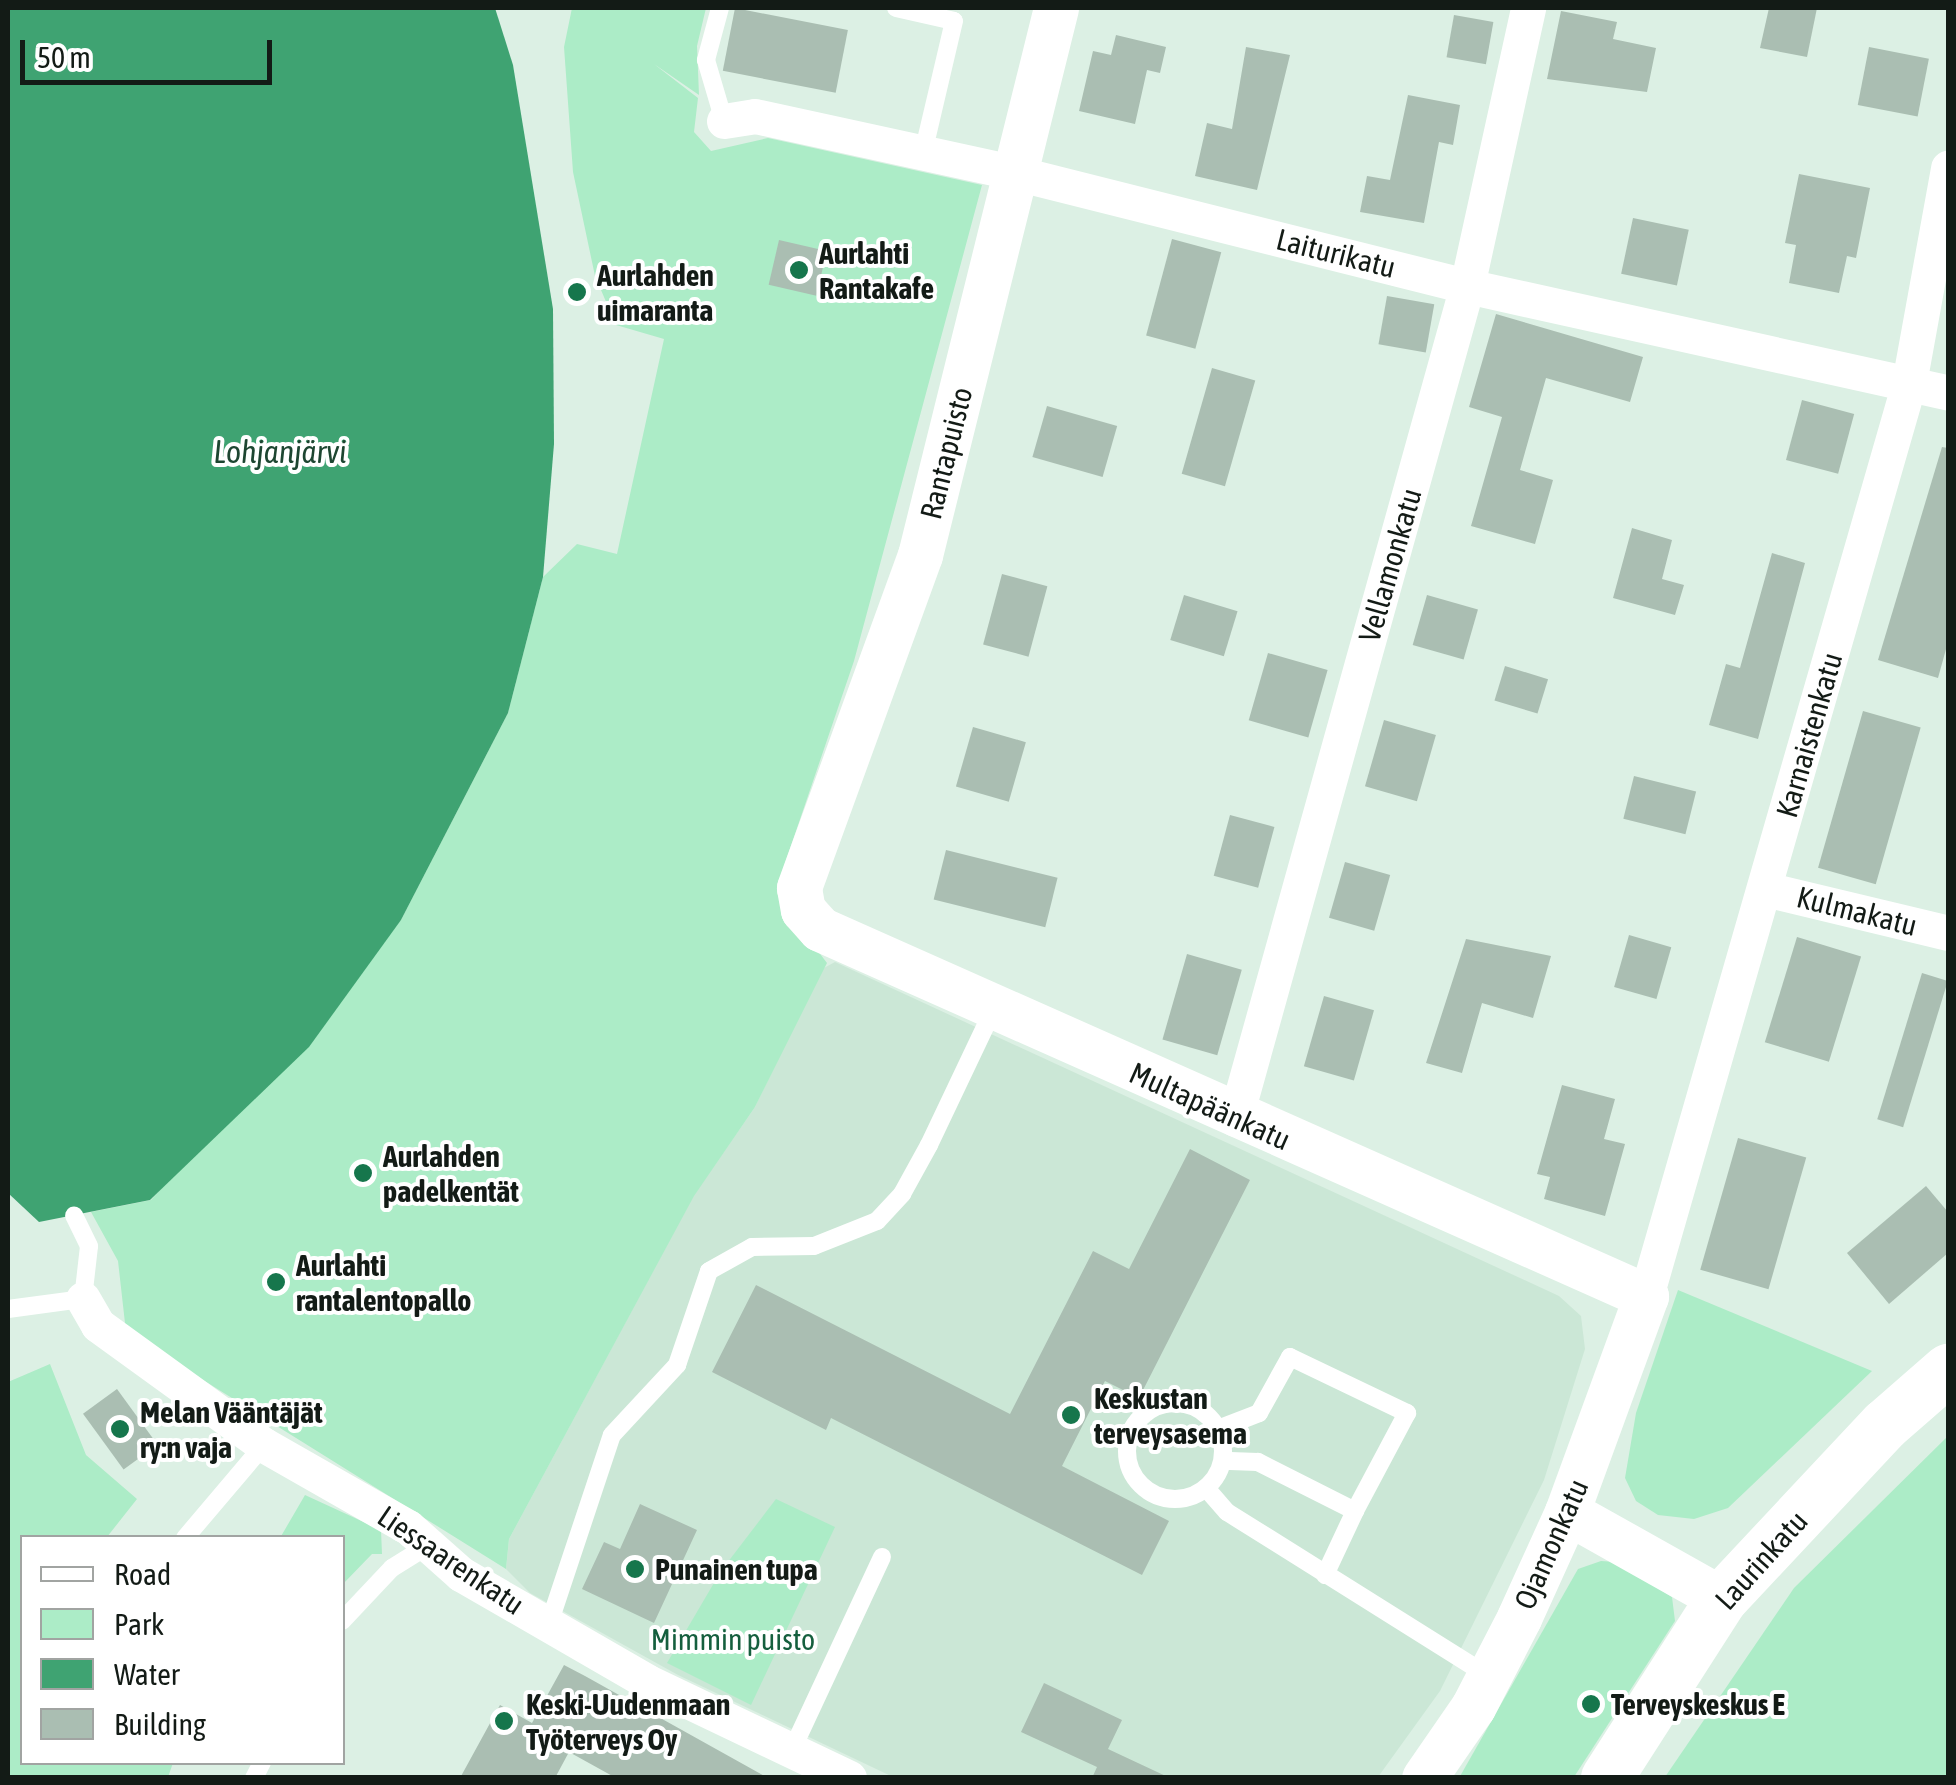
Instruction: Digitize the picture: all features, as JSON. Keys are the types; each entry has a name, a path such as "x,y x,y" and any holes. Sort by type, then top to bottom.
{"main road":[{"name":"Laurinkatu","path":"1607,1778 1722,1599 1884,1424 1948,1370"}],"street":[{"name":"Rantapuisto","path":"799,888 920,555 1056,8"},
{"name":"Vellamonkatu","path":"1236,1119 1468,286 1528,8"},
{"name":"Laiturikatu","path":"724,121 755,116 1016,173 1468,286 1948,392"},
{"name":"Karnaistenkatu","path":"1646,1296 1910,383 1948,168"},
{"name":"Multapäänkatu","path":"799,888 804,910 820,929 1236,1119 1646,1296"},
{"name":"Kulmakatu","path":"1766,889 1948,933"},
{"name":"Ojamonkatu","path":"1424,1778 1488,1676 1567,1512 1646,1296"},
{"name":"Liessaarenkatu","path":"83,1299 98,1326 264,1446 428,1545 461,1574 646,1681 849,1778"},
{"path":"1567,1512 1722,1599"}],"lane":[{"path":"720,8 706,60 724,121"},
{"path":"896,8 954,21 923,153"},
{"path":"548,1624 612,1435 677,1366 708,1272 752,1247 814,1246 877,1221 902,1194 929,1146 994,1008"},
{"path":"8,1308 83,1299 89,1246 74,1215"},
{"path":"1218,1428 1259,1413 1290,1357 1407,1413 1325,1576"},
{"path":"1180,1403 1194,1407 1218,1428 1222,1461 1206,1488 1177,1500 1148,1491 1129,1466 1130,1435 1149,1411 1180,1403"},
{"path":"187,1535 264,1446"},
{"path":"1222,1461 1258,1462 1356,1511"},
{"path":"1206,1488 1227,1512 1488,1676"},
{"path":"345,1617 392,1568 428,1545"},
{"path":"792,1750 882,1558"}],"shaded area":[{"name":"Keskustan terveysasema","path":"835,962 1559,1296 1581,1316 1585,1349 1544,1480 1440,1691 1378,1777 893,1777 678,1675 530,1593 506,1569 509,1539 694,1195 755,1107 822,969"}],"green space":[{"path":"572,8 706,8 697,46 699,95 654,64 698,98 694,132 711,151 768,138 982,185 854,661 781,875 802,930 827,963 755,1107 694,1196 509,1539 506,1569 126,1332 118,1261 91,1212 151,1200 401,920 508,713 543,577 577,544 617,554 664,339 616,325 595,276 573,172 564,47"},
{"path":"1678,1290 1872,1371 1728,1508 1694,1519 1658,1515 1636,1501 1625,1478 1636,1413"},
{"path":"50,1364 86,1455 137,1499 109,1535 20,1535 20,1765 172,1765 168,1777 8,1777 8,1382"},
{"path":"1948,1436 1948,1777 1665,1777 1794,1588"},
{"path":"305,1495 381,1530 382,1554 372,1554 345,1582 345,1535 282,1535"},
{"name":"Mimmin puisto","path":"776,1499 835,1527 751,1705 667,1663 721,1571"},
{"path":"1601,1561 1616,1562 1672,1597 1675,1621 1574,1777 1459,1778 1578,1569"}],"water":[{"name":"Lohjanjärvi","path":"8,8 495,8 513,65 553,309 554,444 543,577 508,713 401,920 309,1047 150,1200 39,1222 8,1193"}],"building":[{"path":"735,8 848,30 836,93 723,71"},
{"path":"1769,8 1817,8 1807,57 1760,48"},
{"path":"1561,11 1617,22 1613,39 1656,48 1647,92 1547,79"},
{"path":"1454,15 1493,22 1486,64 1447,57"},
{"path":"1116,35 1166,47 1160,73 1147,70 1135,124 1079,111 1093,51 1111,55"},
{"path":"1246,47 1290,55 1257,190 1195,176 1207,123 1232,129"},
{"path":"1869,47 1929,59 1918,117 1858,105"},
{"path":"1408,95 1460,105 1453,145 1439,142 1424,223 1360,212 1367,176 1390,180"},
{"path":"1799,174 1870,188 1856,258 1847,256 1839,293 1789,283 1796,245 1785,243"},
{"path":"1633,218 1689,230 1677,286 1621,274"},
{"path":"1172,239 1221,252 1195,349 1146,336"},
{"path":"779,240 827,251 816,296 769,285"},
{"path":"1387,296 1434,304 1426,353 1378,344"},
{"path":"1496,314 1643,357 1630,402 1546,378 1520,470 1553,480 1535,544 1471,526 1502,417 1469,407"},
{"path":"1212,368 1255,380 1225,486 1182,474"},
{"path":"1802,400 1854,414 1838,474 1786,460"},
{"path":"1047,406 1117,426 1103,477 1032,457"},
{"path":"1942,447 1948,448 1948,642 1938,678 1878,660"},
{"path":"1632,528 1672,540 1662,579 1684,585 1675,615 1613,598"},
{"path":"1772,553 1805,563 1758,739 1709,725 1726,664 1740,668"},
{"path":"1002,574 1047,586 1029,657 983,645"},
{"path":"1184,595 1238,611 1224,656 1170,640"},
{"path":"1427,595 1478,610 1464,660 1413,645"},
{"path":"1268,653 1328,670 1308,737 1249,720"},
{"path":"1505,666 1548,679 1538,714 1494,700"},
{"path":"1863,711 1921,728 1876,884 1818,868"},
{"path":"1384,720 1436,735 1417,801 1365,786"},
{"path":"973,727 1026,742 1009,802 956,787"},
{"path":"1634,776 1696,791 1685,834 1623,819"},
{"path":"1230,815 1274,827 1258,888 1214,876"},
{"path":"946,850 1058,878 1045,927 934,899"},
{"path":"1345,862 1390,875 1374,931 1329,918"},
{"path":"1629,935 1671,947 1656,999 1614,987"},
{"path":"1797,937 1861,957 1829,1062 1765,1042"},
{"path":"1466,939 1551,956 1533,1018 1482,1003 1462,1073 1426,1063"},
{"path":"1187,954 1242,970 1217,1055 1162,1040"},
{"path":"1922,973 1948,981 1903,1127 1877,1119"},
{"path":"1324,996 1374,1010 1354,1081 1304,1066"},
{"path":"1562,1085 1615,1099 1604,1139 1625,1144 1605,1216 1544,1199 1550,1177 1537,1174"},
{"path":"1738,1138 1806,1158 1768,1289 1700,1270"},
{"path":"1190,1149 1250,1180 1139,1398 1105,1381 1062,1466 1169,1521 1142,1575 831,1418 826,1430 712,1372 756,1285 1010,1414 1093,1251 1129,1269"},
{"path":"1926,1186 1948,1212 1948,1253 1889,1304 1847,1253"},
{"path":"117,1389 158,1445 124,1470 83,1414"},
{"name":"Punainen tupa","path":"640,1504 697,1530 654,1623 582,1589 604,1542 620,1549"},
{"path":"564,1665 768,1778 616,1778 569,1752 555,1778 460,1778 500,1705 532,1723"},
{"path":"1044,1683 1122,1720 1108,1749 1170,1778 1092,1778 1097,1767 1021,1732"}],"place":[{"name":"Aurlahti Rantakafe","path":"799,270"},
{"name":"Aurlahden uimaranta","path":"577,292"},
{"name":"Aurlahden padelkentät","path":"363,1173"},
{"name":"Aurlahti rantalentopallo","path":"276,1282"},
{"name":"Keskustan terveysasema","path":"1071,1415"},
{"name":"Melan Vääntäjät ry:n vaja","path":"120,1429"},
{"name":"Punainen tupa","path":"635,1569"},
{"name":"Terveyskeskus E","path":"1591,1704"},
{"name":"Keski-Uudenmaan Työterveys Oy","path":"504,1721"}]}
